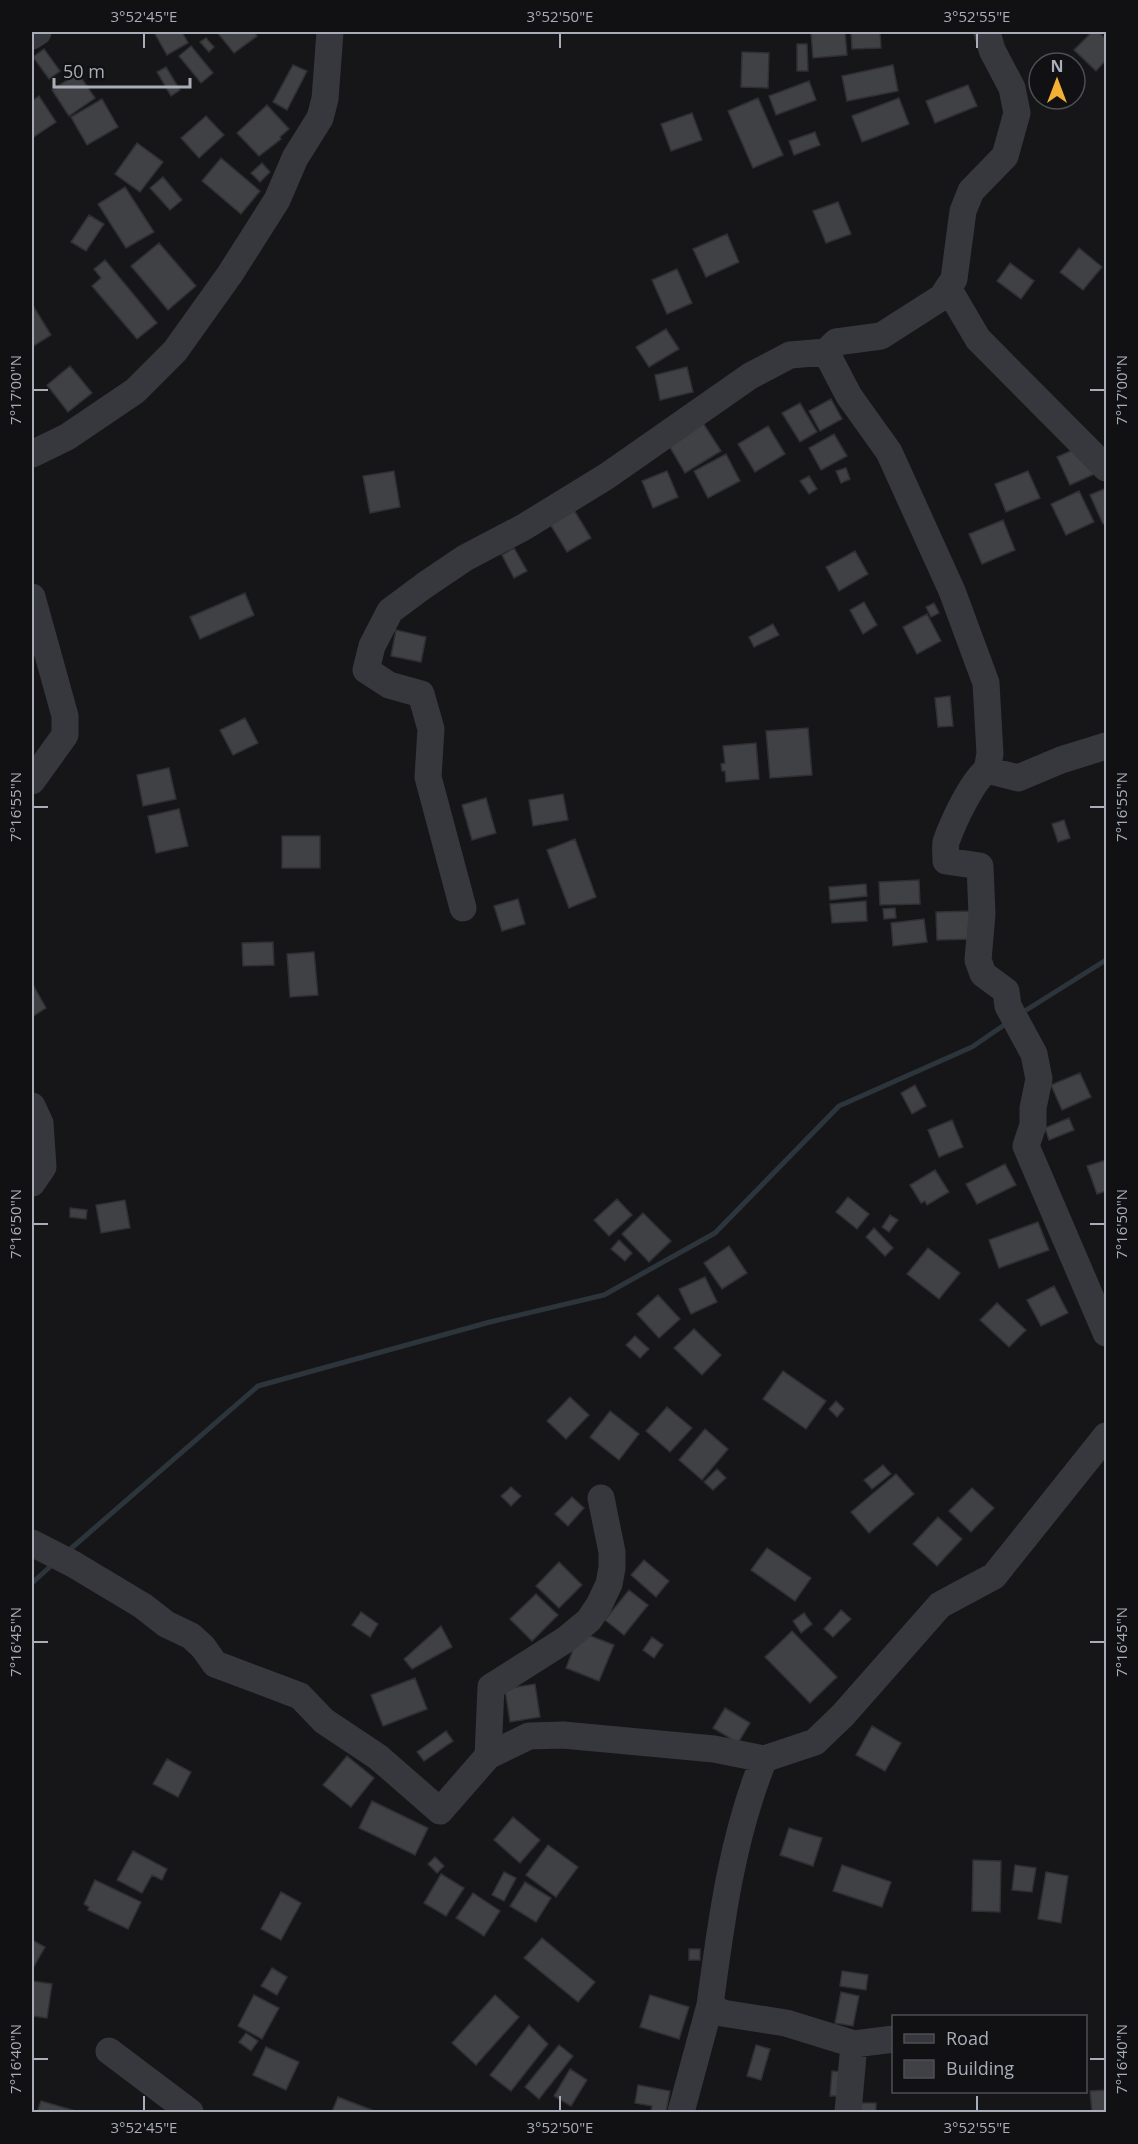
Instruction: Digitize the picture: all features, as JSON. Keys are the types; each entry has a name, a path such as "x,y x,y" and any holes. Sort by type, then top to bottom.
{"street":[{"path":"32,36 38,32"},
{"path":"32,454 67,436 135,391 175,351 209,303 277,200 295,158 320,118 325,99 330,32"},
{"path":"463,908 428,777 431,729 421,694 389,685 366,670 372,646 390,611 465,558 524,527 607,476 750,376 790,355 826,352 836,342 881,336 942,297 954,279 963,211 970,191 1005,156 1017,113 1012,88 992,50 987,32"},
{"path":"948,288 978,339 1107,468"},
{"path":"826,352 849,396 889,452 952,591 986,683 990,754 987,770 980,775 965,800 946,843 946,861 980,866 982,914 978,960 983,974 1006,991 1008,1006 1034,1054 1039,1079 1033,1108 1033,1125 1026,1146 1107,1333"},
{"path":"32,597 65,716 66,730 32,782"},
{"path":"987,770 1018,778 1061,760 1107,746"},
{"path":"32,1106 40,1123 43,1167 32,1183"},
{"path":"32,1544 73,1564 143,1606 166,1624 191,1636 215,1664 300,1696 324,1721 378,1757 440,1811 488,1756 529,1736 563,1735 714,1749 764,1759 815,1742 843,1715 940,1605 994,1576 1107,1436"},
{"path":"488,1756 491,1687 545,1654 589,1620 609,1584 612,1552 601,1498"},
{"path":"681,2112 710,2006 732,1866 749,1795 764,1759"},
{"path":"710,2006 722,2013 786,2024 854,2044 892,2039"},
{"path":"848,2112 854,2044"},
{"path":"109,2051 190,2112"}],"building":[{"path":"154,32 182,32 188,43 167,55"},
{"path":"217,32 254,32 257,36 234,53"},
{"path":"811,32 845,32 847,55 813,58"},
{"path":"851,32 880,32 881,48 852,49"},
{"path":"1092,32 1098,32 1106,39 1106,60 1096,71 1087,62 1087,51 1074,50"},
{"path":"206,38 214,47 209,52 200,42"},
{"path":"797,44 807,44 808,71 797,71"},
{"path":"191,46 213,73 201,83 179,56"},
{"path":"44,49 60,71 49,79 33,57"},
{"path":"742,52 769,53 768,88 741,87"},
{"path":"293,65 307,71 287,110 273,102"},
{"path":"893,65 898,91 847,101 842,76"},
{"path":"166,67 180,90 171,96 157,72"},
{"path":"78,73 95,98 69,116 52,90"},
{"path":"809,81 816,100 776,115 769,96"},
{"path":"968,85 977,106 935,123 926,101"},
{"path":"39,96 56,122 32,138 32,101"},
{"path":"758,98 783,155 753,168 728,111"},
{"path":"899,98 909,124 862,142 852,116"},
{"path":"102,99 118,127 87,145 71,117"},
{"path":"267,105 289,129 280,137 281,139 259,156 237,133"},
{"path":"692,113 702,140 671,151 661,124"},
{"path":"206,116 224,135 199,158 181,138"},
{"path":"815,132 820,145 794,155 789,141"},
{"path":"137,143 163,162 140,192 115,174"},
{"path":"221,158 260,191 241,214 202,181"},
{"path":"262,163 270,172 260,182 251,173"},
{"path":"163,177 182,200 170,210 150,188"},
{"path":"125,187 154,232 126,248 98,204"},
{"path":"838,202 851,234 826,243 813,211"},
{"path":"89,215 104,224 86,251 71,242"},
{"path":"727,234 739,262 706,277 693,249"},
{"path":"159,243 196,286 168,310 131,266"},
{"path":"1079,248 1102,267 1083,290 1060,272"},
{"path":"105,260 157,323 137,339 92,286 101,278 94,269"},
{"path":"1010,263 1034,281 1021,299 997,281"},
{"path":"677,269 692,303 667,314 652,280"},
{"path":"32,304 51,335 32,347"},
{"path":"666,329 679,349 649,367 636,347"},
{"path":"70,366 92,393 68,412 47,385"},
{"path":"687,367 693,392 660,400 655,375"},
{"path":"831,399 842,419 820,431 809,411"},
{"path":"800,403 817,432 800,442 782,413"},
{"path":"703,423 721,451 685,473 668,444"},
{"path":"768,426 785,454 755,472 738,444"},
{"path":"834,434 847,456 821,470 809,448"},
{"path":"1082,446 1094,474 1070,485 1057,457"},
{"path":"726,454 740,481 708,498 694,471"},
{"path":"846,468 850,479 841,483 836,471"},
{"path":"394,471 400,507 370,513 363,476"},
{"path":"667,471 678,497 653,508 642,481"},
{"path":"1028,471 1040,498 1006,512 995,484"},
{"path":"809,476 817,489 809,494 800,481"},
{"path":"1104,489 1106,522 1103,524 1090,495"},
{"path":"1079,491 1094,522 1066,535 1051,504"},
{"path":"574,510 591,538 567,552 550,524"},
{"path":"1003,520 1015,550 982,564 969,534"},
{"path":"514,548 527,571 514,578 502,555"},
{"path":"855,551 868,574 839,591 826,567"},
{"path":"245,593 254,615 200,639 190,617"},
{"path":"864,602 877,625 863,634 850,610"},
{"path":"934,603 939,613 931,617 926,607"},
{"path":"927,614 941,641 917,654 903,627"},
{"path":"773,624 779,635 754,647 749,637"},
{"path":"396,630 426,637 421,662 391,656"},
{"path":"950,696 953,726 938,727 935,698"},
{"path":"245,718 258,743 233,755 220,730"},
{"path":"808,728 812,775 770,778 766,731"},
{"path":"756,743 759,779 726,782 725,771 722,771 721,764 725,763 723,746"},
{"path":"169,768 176,799 143,806 137,775"},
{"path":"563,794 568,820 533,826 529,800"},
{"path":"486,798 496,833 472,840 462,805"},
{"path":"179,809 188,846 156,853 148,816"},
{"path":"1064,820 1070,838 1058,842 1052,824"},
{"path":"282,836 320,836 320,868 282,868"},
{"path":"575,839 596,897 569,908 547,850"},
{"path":"919,880 920,904 880,905 879,882"},
{"path":"866,884 867,896 830,900 829,887"},
{"path":"518,899 525,924 502,931 494,906"},
{"path":"866,901 867,921 832,923 830,904"},
{"path":"895,908 896,918 884,919 883,909"},
{"path":"973,911 974,939 937,940 936,912"},
{"path":"924,919 927,942 893,946 891,923"},
{"path":"273,942 274,965 243,966 242,943"},
{"path":"314,952 318,995 290,997 287,954"},
{"path":"32,983 46,1008 32,1017"},
{"path":"1080,1073 1091,1097 1062,1110 1051,1085"},
{"path":"915,1085 926,1106 912,1114 901,1093"},
{"path":"1069,1118 1074,1130 1049,1140 1045,1128"},
{"path":"952,1120 963,1147 939,1157 928,1130"},
{"path":"1106,1160 1106,1191 1097,1194 1087,1166"},
{"path":"1005,1164 1016,1185 977,1204 966,1184"},
{"path":"935,1170 949,1192 927,1205 925,1201 921,1203 910,1185"},
{"path":"848,1197 869,1214 857,1229 836,1212"},
{"path":"617,1199 632,1215 609,1236 594,1220"},
{"path":"125,1200 130,1228 101,1233 96,1205"},
{"path":"70,1208 87,1210 86,1219 70,1217"},
{"path":"643,1213 671,1241 649,1262 622,1234"},
{"path":"890,1215 898,1220 889,1232 882,1227"},
{"path":"1038,1222 1049,1250 999,1268 989,1240"},
{"path":"874,1228 893,1248 885,1256 866,1237"},
{"path":"619,1240 632,1253 625,1261 611,1249"},
{"path":"729,1246 747,1273 722,1289 704,1263"},
{"path":"928,1248 960,1273 939,1299 907,1274"},
{"path":"705,1277 717,1302 691,1314 679,1289"},
{"path":"1054,1286 1068,1313 1041,1326 1027,1300"},
{"path":"658,1295 680,1319 659,1338 637,1314"},
{"path":"997,1303 1026,1330 1009,1347 980,1320"},
{"path":"694,1329 721,1355 702,1375 674,1348"},
{"path":"635,1336 649,1349 640,1358 626,1345"},
{"path":"783,1371 826,1401 806,1429 763,1399"},
{"path":"570,1397 589,1415 566,1439 547,1421"},
{"path":"836,1401 844,1409 837,1417 829,1409"},
{"path":"667,1407 692,1428 670,1452 646,1431"},
{"path":"610,1411 639,1434 619,1460 590,1437"},
{"path":"705,1429 728,1449 702,1480 679,1460"},
{"path":"883,1465 891,1474 872,1489 864,1480"},
{"path":"717,1469 726,1478 713,1490 704,1482"},
{"path":"896,1474 914,1494 869,1533 851,1512"},
{"path":"511,1487 521,1496 511,1506 501,1496"},
{"path":"972,1488 994,1508 971,1532 949,1511"},
{"path":"572,1497 584,1508 568,1526 555,1514"},
{"path":"938,1517 962,1539 937,1566 913,1544"},
{"path":"767,1548 811,1578 795,1601 751,1570"},
{"path":"644,1560 669,1581 656,1597 631,1575"},
{"path":"559,1562 582,1585 559,1608 536,1586"},
{"path":"629,1590 648,1605 624,1635 605,1620"},
{"path":"536,1594 558,1615 532,1641 510,1619"},
{"path":"841,1610 851,1619 833,1637 824,1629"},
{"path":"361,1612 378,1624 370,1637 352,1625"},
{"path":"804,1613 812,1624 801,1633 793,1621"},
{"path":"441,1626 452,1647 412,1669 404,1659"},
{"path":"792,1631 837,1677 810,1703 765,1657"},
{"path":"580,1632 614,1645 599,1681 566,1668"},
{"path":"652,1637 663,1645 654,1658 643,1650"},
{"path":"415,1678 427,1709 383,1726 371,1695"},
{"path":"535,1684 540,1717 510,1722 505,1689"},
{"path":"725,1708 750,1723 738,1743 713,1728"},
{"path":"872,1726 901,1743 885,1771 856,1755"},
{"path":"446,1731 453,1741 424,1761 417,1752"},
{"path":"347,1756 374,1778 351,1807 323,1785"},
{"path":"167,1759 191,1772 178,1797 153,1784"},
{"path":"372,1801 428,1828 415,1855 359,1828"},
{"path":"513,1817 540,1840 520,1863 494,1840"},
{"path":"789,1828 822,1838 813,1866 780,1855"},
{"path":"548,1845 578,1867 556,1897 526,1875"},
{"path":"133,1851 167,1869 162,1880 152,1875 142,1893 117,1880"},
{"path":"435,1857 444,1866 437,1873 428,1864"},
{"path":"973,1860 1001,1861 1000,1912 972,1911"},
{"path":"842,1865 891,1882 882,1907 833,1891"},
{"path":"1015,1865 1036,1868 1032,1892 1012,1890"},
{"path":"504,1872 516,1878 504,1901 492,1895"},
{"path":"1046,1872 1068,1876 1061,1923 1038,1919"},
{"path":"441,1874 464,1888 446,1916 424,1903"},
{"path":"95,1880 141,1902 128,1929 88,1910 89,1907 84,1904"},
{"path":"525,1882 551,1898 536,1922 510,1906"},
{"path":"281,1892 301,1903 281,1940 261,1929"},
{"path":"473,1893 500,1911 484,1936 456,1918"},
{"path":"542,1938 595,1982 578,2002 524,1958"},
{"path":"32,1940 45,1947 33,1968 32,1967"},
{"path":"689,1949 700,1949 700,1960 689,1960"},
{"path":"272,1968 287,1977 277,1995 261,1986"},
{"path":"842,1971 868,1975 866,1990 840,1986"},
{"path":"32,1981 52,1984 47,2018 32,2016"},
{"path":"841,1992 859,1996 853,2026 835,2023"},
{"path":"254,1995 279,2008 262,2039 238,2026"},
{"path":"495,1995 519,2017 476,2065 452,2043"},
{"path":"650,1995 689,2007 679,2039 640,2027"},
{"path":"529,2025 548,2044 511,2091 490,2075"},
{"path":"246,2033 258,2041 251,2051 239,2042"},
{"path":"559,2045 573,2056 539,2099 525,2087"},
{"path":"756,2045 770,2049 761,2080 747,2076"},
{"path":"266,2047 299,2062 286,2090 253,2075"},
{"path":"570,2069 587,2080 571,2106 554,2096"},
{"path":"832,2071 842,2072 840,2096 830,2096"},
{"path":"638,2085 670,2091 666,2112 651,2112 652,2106 635,2103"},
{"path":"1106,2090 1106,2112 1092,2112 1090,2091"},
{"path":"338,2097 377,2112 332,2112"},
{"path":"41,2101 76,2111 37,2112"},
{"path":"859,2103 876,2103 876,2112 859,2112"}],"waterway":[{"path":"1020,1014 1106,960"},
{"path":"67,1552 258,1386 490,1322 604,1295 715,1233 839,1106 972,1047 1007,1023"},
{"path":"32,1583 53,1564"}]}
